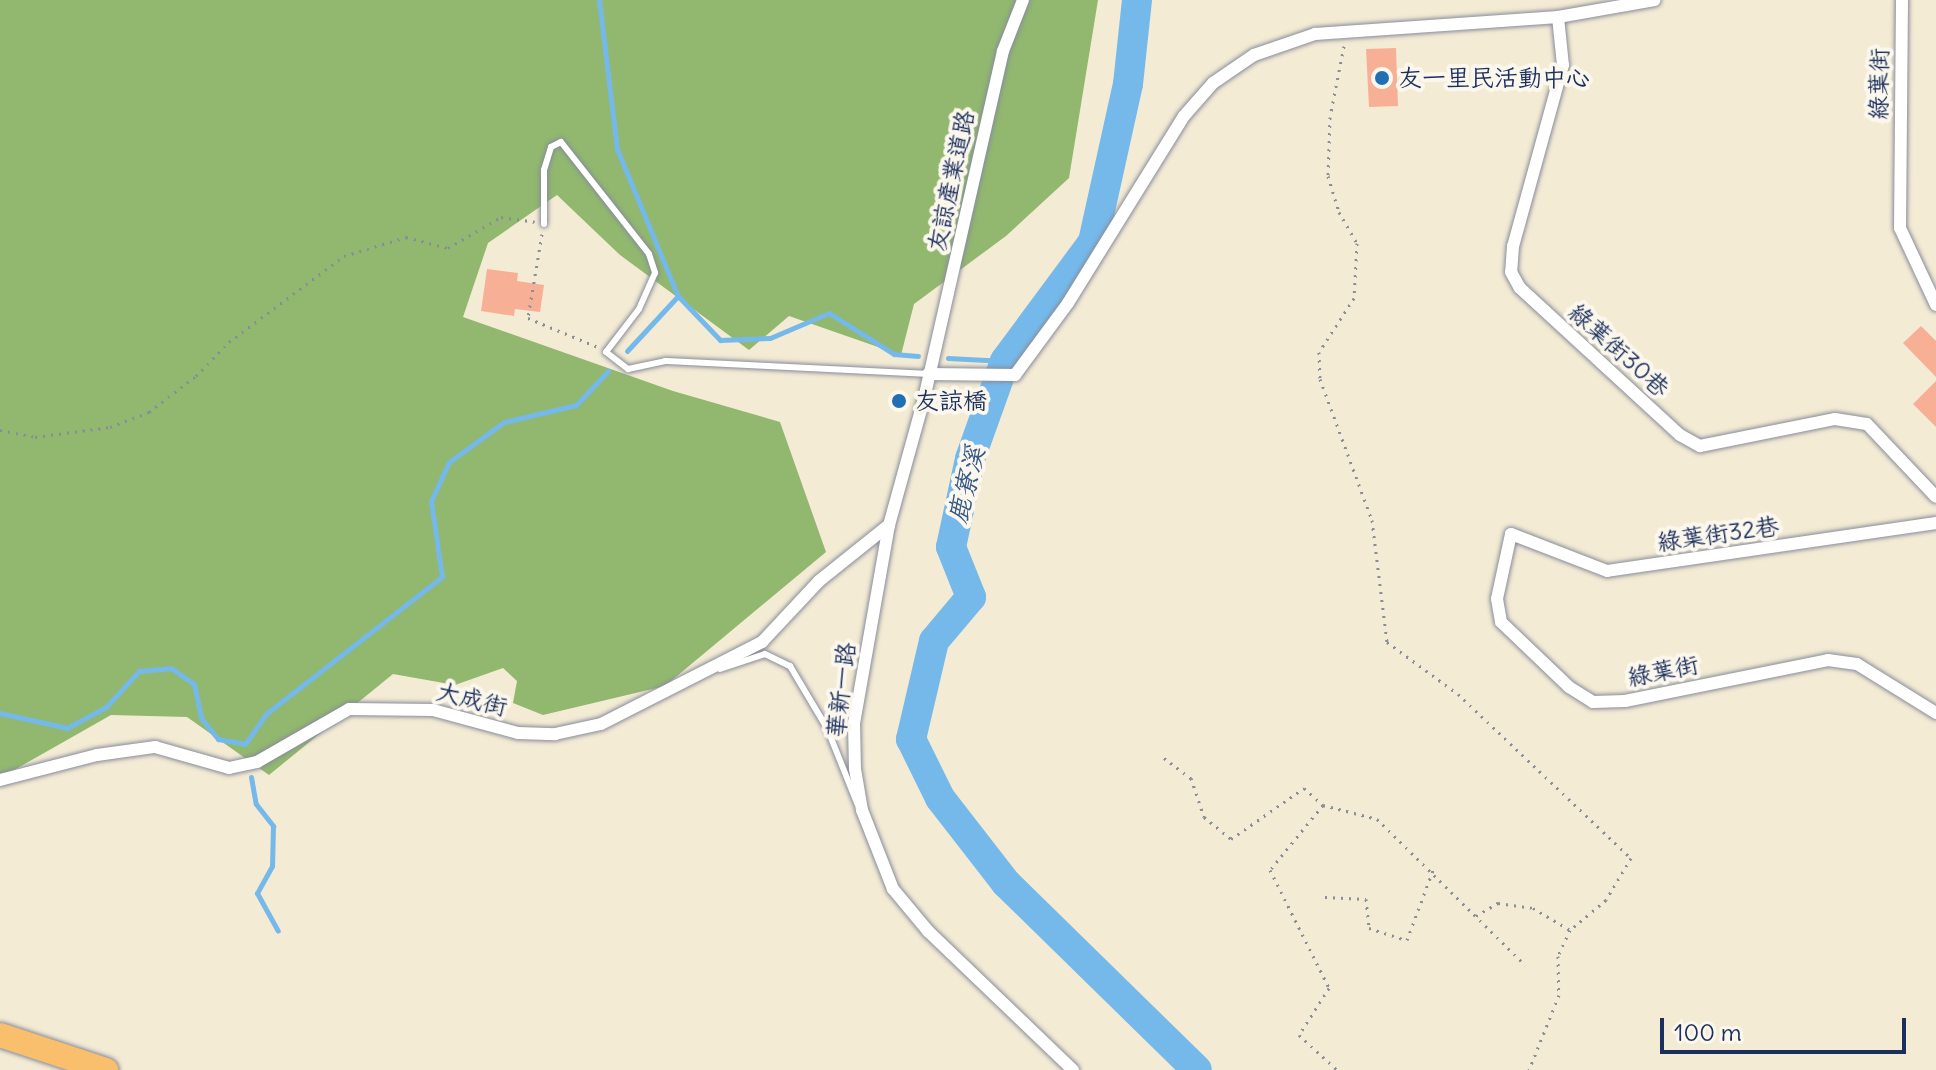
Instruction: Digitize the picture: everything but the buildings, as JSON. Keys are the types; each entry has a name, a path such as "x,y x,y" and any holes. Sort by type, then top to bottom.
{"highway":[{"path":"0,1035 106,1070"}],"street":[{"name":"友諒產業道路","path":"928,374 999,66 1023,0"},
{"path":"928,374 1015,375 1068,303 1184,116 1213,83 1254,55 1315,34 1558,17 1655,0"},
{"name":"綠葉街","path":"1902,0 1900,228 1936,305"},
{"name":"綠葉街30巷","path":"1558,17 1563,65 1513,246 1511,272 1520,288 1680,435 1700,446 1835,419 1867,424 1936,497"},
{"name":"華新一路","path":"928,374 889,525 854,723 862,810 893,889 928,931 1073,1070"},
{"name":"綠葉街32巷","path":"1511,534 1607,571 1936,523"},
{"name":"大成街","path":"0,780 97,755 155,747 229,768 257,762 349,709 433,710 518,733 555,734 601,724 762,642 819,581 889,525"},
{"name":"綠葉街","path":"1511,534 1497,599 1501,622 1569,687 1593,702 1625,701 1828,660 1857,664 1936,713"}],"lane":[{"path":"544,224 544,170 551,147 561,142 649,254 655,273 639,309 606,352 628,369 665,361 928,374"},
{"path":"682,681 765,654 790,666 827,728 847,787 862,810"}],"path":[{"path":"1346,30 1330,117 1328,176 1339,212 1357,243 1354,298 1319,352 1320,379 1372,520 1387,642 1458,694 1631,858 1606,900 1570,930 1558,956 1559,995 1529,1070"},
{"path":"0,430 50,435 110,427 149,412 196,376 229,342 344,256 406,237 448,248 501,217 544,224 528,318 606,352"},
{"path":"1164,758 1191,778 1204,817 1231,839 1304,788 1323,805 1377,819 1433,870 1525,965"},
{"path":"1323,805 1270,870 1329,988 1299,1035 1337,1070"},
{"path":"1325,897 1366,899 1369,928 1407,940 1433,870"},
{"path":"1476,916 1498,903 1533,908 1570,930"}],"green space":[{"path":"0,0 1098,0 1069,178 1006,236 914,304 901,355 789,316 749,350 620,255 557,195 488,243 463,317 673,391 780,422 826,552 665,686 543,715 513,703 517,681 503,668 455,685 393,674 269,775 187,717 111,715 0,778"}],"waterway":[{"path":"599,0 617,149 678,296"},
{"name":"鹿寮溪","path":"1137,0 1128,84 1093,242 1005,361 970,459 951,547 971,597 934,641 911,739 940,798 1006,883 1197,1070"},
{"path":"627,351 678,296 720,340 770,338 829,313 894,354 918,356"},
{"path":"948,358 1005,361"},
{"path":"0,713 67,728 106,707 139,671 171,668 194,684 201,718 218,739 245,744 267,713 442,577 431,501 449,462 504,422 576,405 608,371"},
{"path":"251,777 256,804 273,826 272,866 257,893 278,931"}],"place":[{"name":"友一里民活動中心","path":"1382,78"},
{"name":"友諒橋","path":"899,401"}]}
